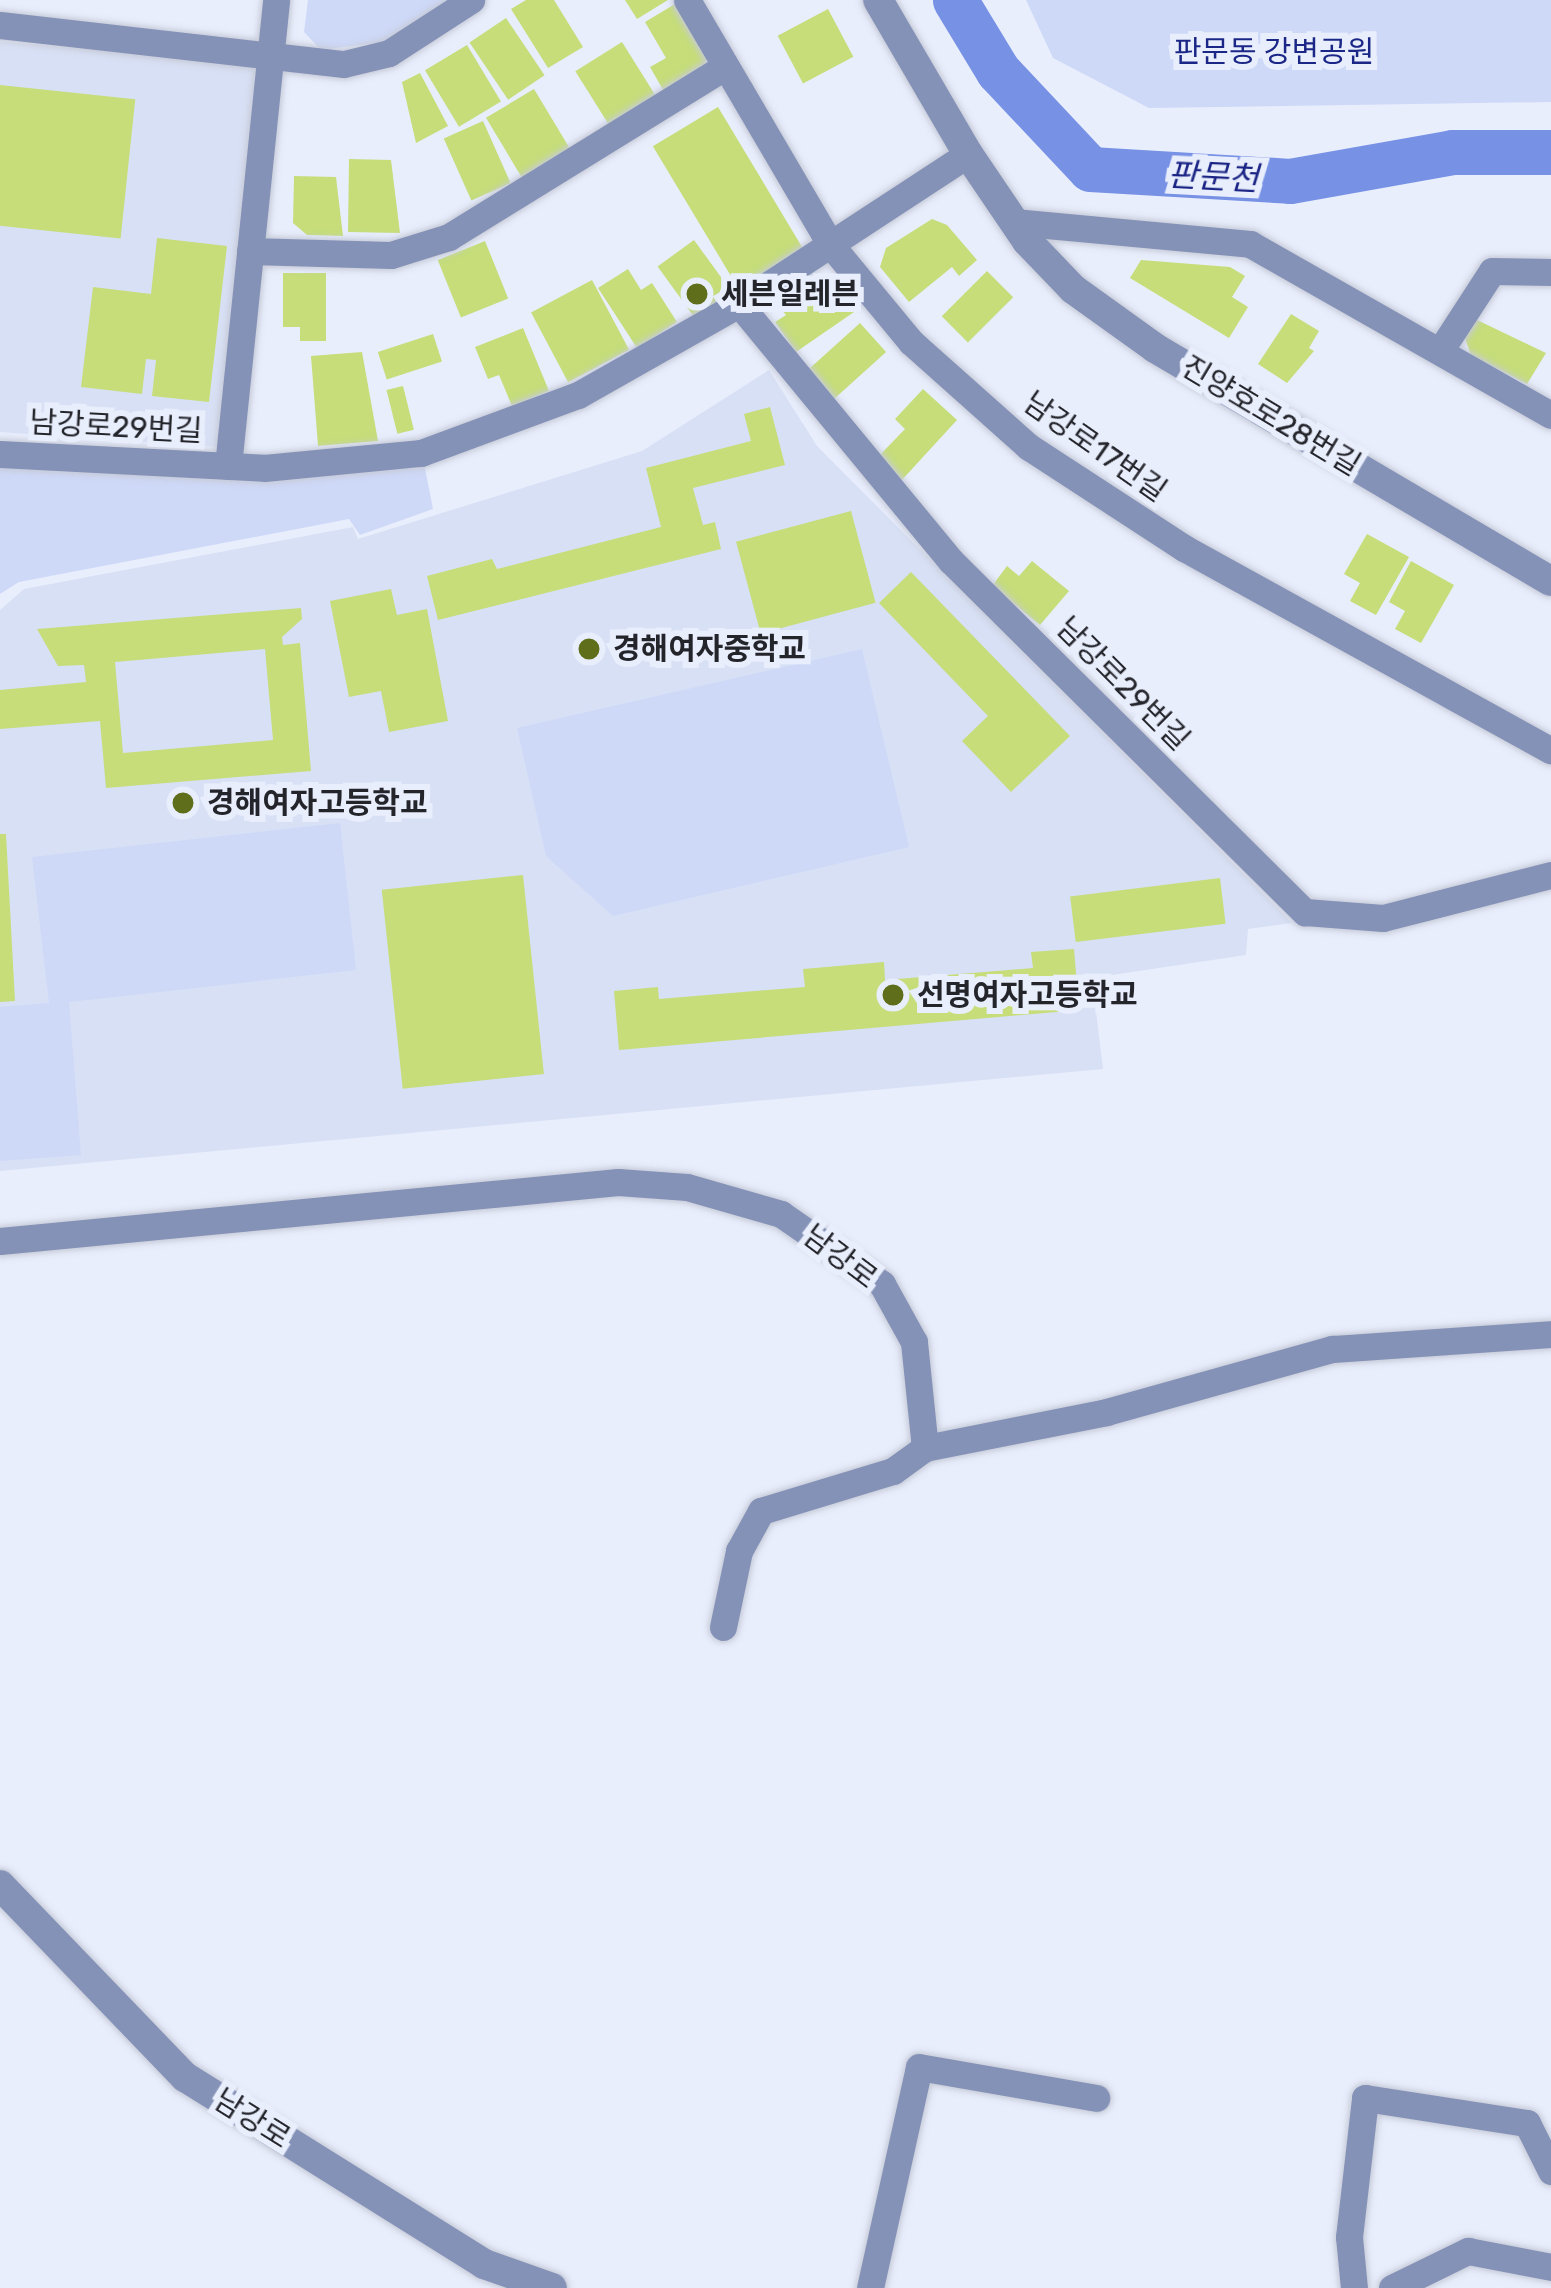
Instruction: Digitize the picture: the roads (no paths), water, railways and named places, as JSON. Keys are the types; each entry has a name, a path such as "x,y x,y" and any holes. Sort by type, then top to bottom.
{"street":[{"path":"270,56 276,0"},
{"path":"0,26 344,64 389,53 471,0"},
{"name":"남강로17번길","path":"687,0 721,69 830,244 911,342 1030,447 1184,548 1551,752"},
{"name":"진양호로28번길","path":"878,0 968,154 1014,222 1073,289 1155,348 1551,581"},
{"name":"남강로29번길","path":"228,466 270,56"},
{"path":"250,251 392,255 449,236 721,69"},
{"name":"남강로29번길","path":"0,454 228,466 422,453 578,395 739,304 968,154"},
{"path":"1014,222 1250,244 1551,415"},
{"path":"1440,351 1492,271 1551,272"},
{"name":"남강로29번길","path":"739,304 951,561 1306,912 1383,918 1551,875"},
{"name":"남강로","path":"0,1240 618,1182 687,1187 782,1214 882,1284 914,1342 925,1448"},
{"path":"723,1627 739,1551 761,1511 893,1471 925,1448 1106,1412 1332,1349 1551,1334"},
{"name":"남강로","path":"0,1885 184,2077 484,2264 553,2288"},
{"path":"870,2288 919,2066 1096,2098"},
{"path":"1354,2288 1349,2237 1365,2098 1527,2123 1551,2171"},
{"path":"1391,2288 1468,2251 1551,2267"}],"waterway":[{"name":"판문천","path":"955,0 998,71 1090,169 1290,181 1452,152 1551,152"}],"place":[{"name":"세븐일레븐","path":"697,294"},
{"name":"경해여자중학교","path":"589,649"},
{"name":"경해여자고등학교","path":"183,803"},
{"name":"선명여자고등학교","path":"893,995"}],"park label":[{"name":"판문동 강변공원","path":"1274,52"}]}
